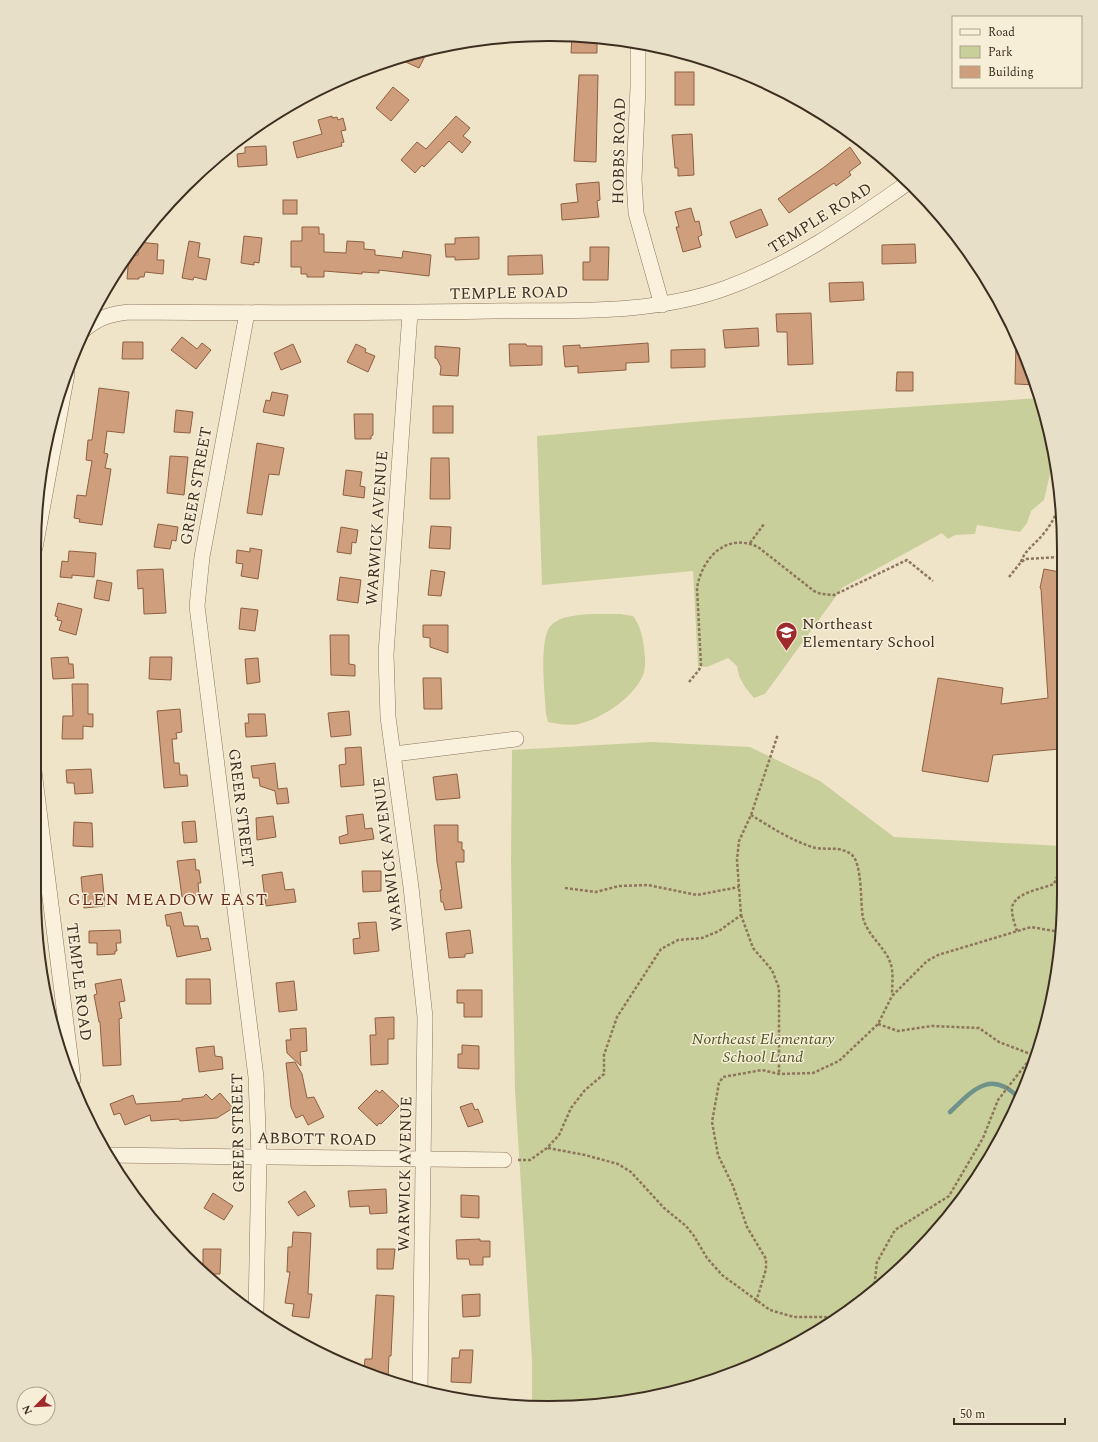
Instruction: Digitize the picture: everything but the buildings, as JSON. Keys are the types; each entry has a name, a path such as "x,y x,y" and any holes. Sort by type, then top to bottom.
{"street":[{"name":"HOBBS ROAD","path":"638,49 634,179 636,213 662,305"},
{"name":"TEMPLE ROAD","path":"94,321 110,314 129,312 410,313 623,309 662,305 726,288 769,270 807,250 903,186"},
{"name":"GREER STREET","path":"247,312 202,557 198,606 256,1077 259,1156 256,1307"},
{"name":"WARWICK AVENUE","path":"410,313 386,654 388,717 394,754 425,1017 420,1384"},
{"path":"43,504 60,411"},
{"path":"394,754 516,739"},
{"name":"TEMPLE ROAD","path":"41,826 71,1064"},
{"name":"ABBOTT ROAD","path":"114,1155 504,1160"}],"path":[{"path":"1021,562 1024,553 1044,534 1056,515"},
{"path":"750,543 764,524"},
{"path":"689,682 699,670 701,665 697,588 702,568 714,553 723,548 743,542 750,543 758,547 814,591 821,594 834,595 907,560 933,581"},
{"path":"1009,576 1021,562 1026,559 1057,557"},
{"path":"778,734 751,815 739,841 737,860 741,915 753,948 772,970 779,988 779,1074"},
{"path":"751,815 779,833 815,848 841,849 852,855 858,867 864,919 870,933 884,950 891,963 892,996"},
{"path":"1017,931 1012,911 1013,903 1018,897 1054,884 1057,877"},
{"path":"565,888 596,892 619,886 648,885 698,895 739,887"},
{"path":"504,1160 530,1160 547,1148 559,1135 571,1108 585,1090 604,1074 604,1055 617,1017 661,949 678,940 702,938 719,931 741,915"},
{"path":"756,1302 766,1269 766,1259 747,1227 733,1186 718,1154 712,1122 719,1083 723,1077 762,1070 779,1074 813,1073 839,1061 878,1024 892,996 927,961 938,955 1031,926 1056,931"},
{"path":"878,1024 898,1031 932,1026 980,1028 999,1042 1031,1054"},
{"path":"875,1282 877,1262 895,1230 949,1196 982,1138 998,1100 1027,1064"},
{"path":"547,1148 585,1155 618,1164 632,1172 664,1208 686,1226 694,1236 707,1258 722,1275 756,1302 770,1310 794,1317 827,1318"}],"green space":[{"path":"1034,398 1040,418 1051,471 1044,500 1031,511 1027,523 1020,532 977,525 975,534 955,535 948,539 942,533 842,588 765,694 754,698 745,687 739,676 737,666 728,658 707,667 698,666 693,571 542,585 537,436 715,420"},
{"path":"620,614 633,616 638,623 644,644 644,672 634,690 607,712 588,721 575,725 548,722 546,714 543,657 546,636 549,628 552,624 559,620 573,616"},
{"name":"Northeast Elementary School Land","path":"652,742 750,747 820,781 894,837 1057,846 1056,926 1053,959 1040,1024 1030,1056 1005,1118 971,1175 931,1228 884,1275 858,1296 803,1333 774,1349 712,1374 680,1384 615,1397 582,1400 532,1400 532,1361 515,1091 511,861 512,750"}],"waterway":[{"path":"950,1112 967,1096 983,1086 991,1084 1000,1085 1015,1094"}],"place":[{"name":"Northeast Elementary School","path":"786,652"}],"district":[{"name":"GLEN MEADOW EAST","path":"168,900"}]}
